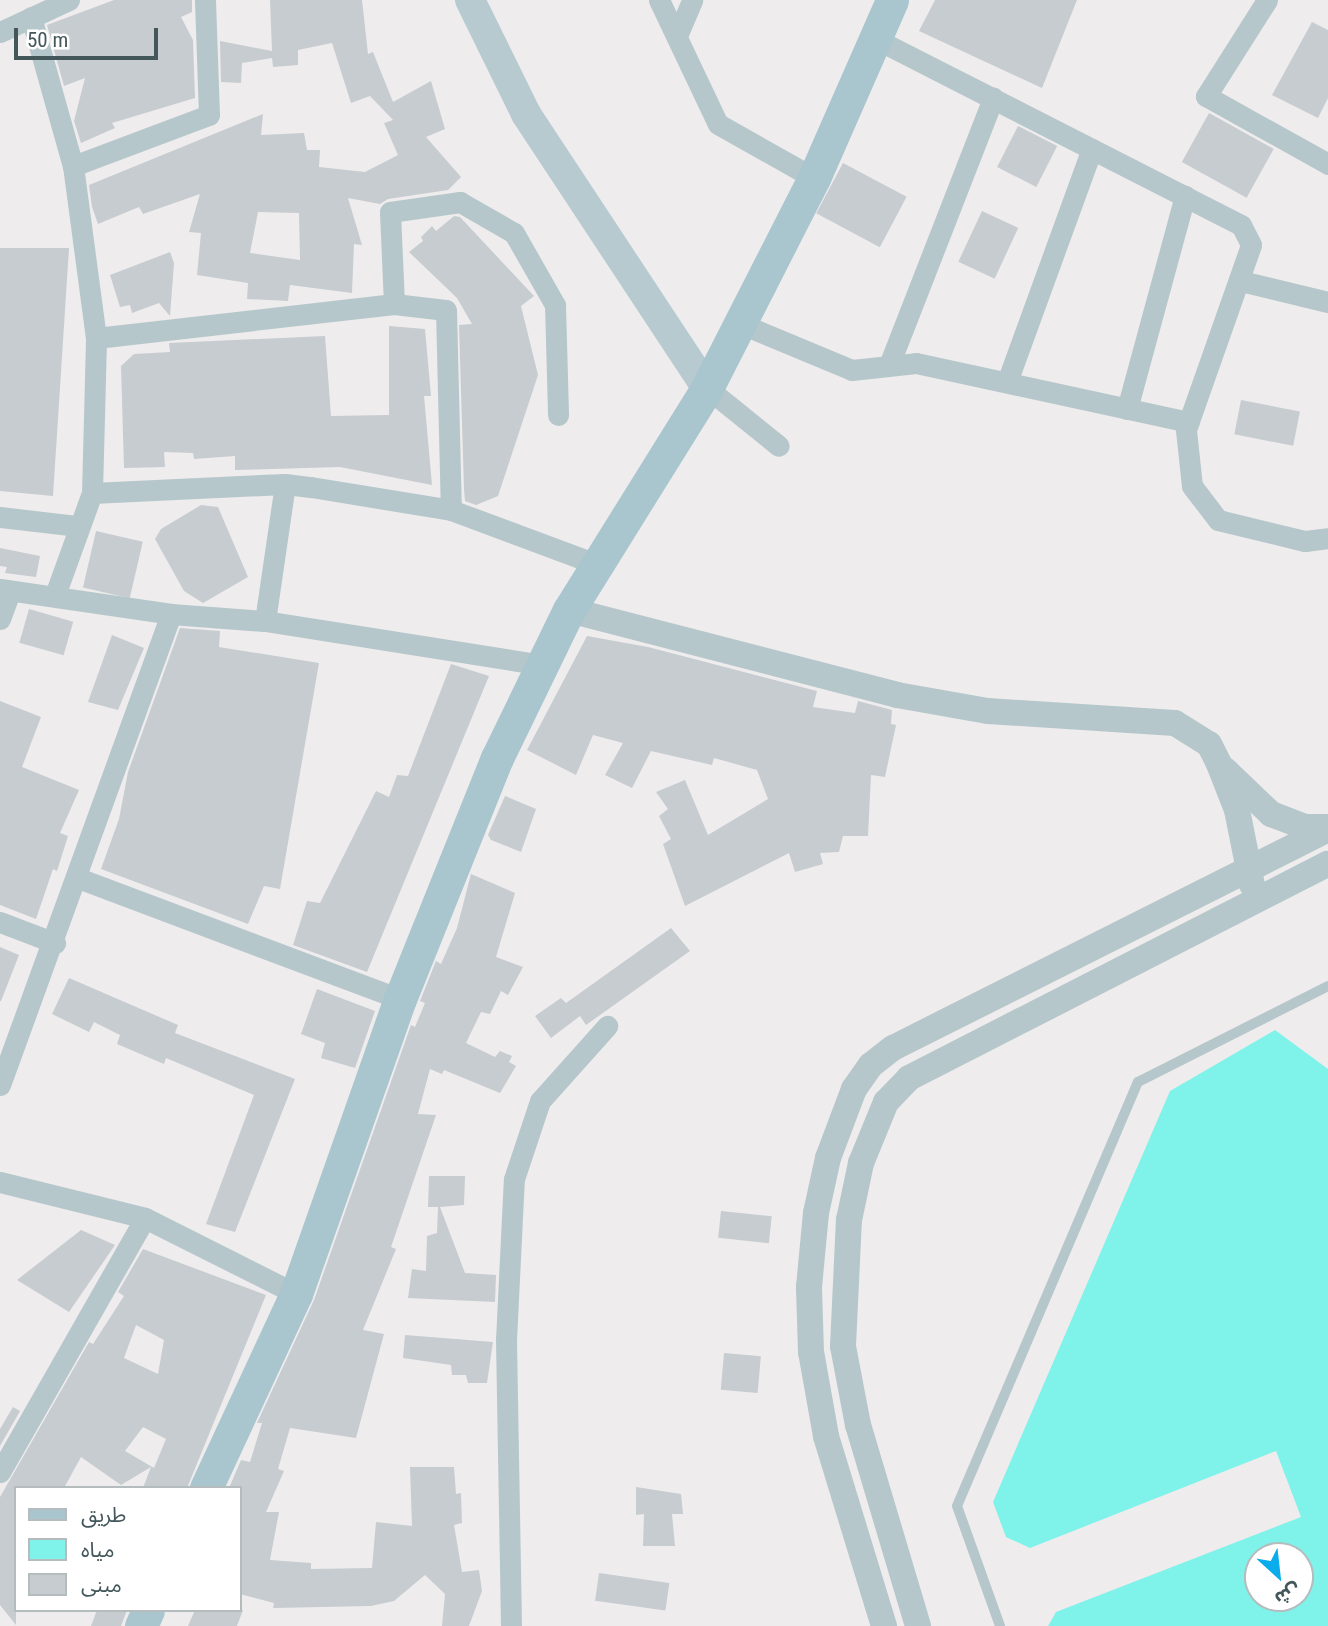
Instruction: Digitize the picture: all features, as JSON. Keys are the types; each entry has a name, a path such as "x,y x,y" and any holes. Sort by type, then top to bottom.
{"main road":[{"path":"470,0 526,114 707,388"},
{"path":"207,1486 296,1294 400,999 497,758 569,610 707,388 814,178 892,0"}],"street":[{"path":"0,32 69,0"},
{"path":"73,166 209,115 205,0"},
{"path":"659,0 718,124 814,178"},
{"path":"677,36 691,0"},
{"path":"1267,0 1206,96 1328,164"},
{"path":"31,18 73,166 96,338 92,493 55,596"},
{"path":"874,37 1241,225 1251,245 1241,281 1185,430 1192,486 1218,520 1305,541 1328,538"},
{"path":"889,366 993,98"},
{"path":"1007,382 1092,149"},
{"path":"1127,409 1185,196"},
{"path":"394,304 390,212 460,202 514,233 555,305 558,415"},
{"path":"1241,281 1328,302"},
{"path":"96,338 394,304 446,310 451,510"},
{"path":"739,323 852,370 916,362 1189,422"},
{"path":"707,388 779,446"},
{"path":"92,493 285,484 451,510 599,565"},
{"path":"265,621 285,484"},
{"path":"0,517 78,526"},
{"path":"0,619 5,590 171,614 265,621 544,665"},
{"path":"569,610 897,695 988,711 1175,723 1194,731 1209,744 1219,764 1237,810 1246,870 1258,899"},
{"path":"0,1085 55,943 171,614"},
{"path":"1219,764 1270,814 1305,827 1328,828"},
{"path":"884,1626 826,1436 810,1352 816,1213 828,1158 854,1089 871,1065 893,1048 1328,828"},
{"path":"919,1626 858,1425 844,1346 849,1220 861,1163 886,1102 909,1078 1328,864"},
{"path":"78,878 400,999"},
{"path":"0,922 55,943"},
{"path":"511,1626 506,1340 514,1179 540,1101 607,1026"},
{"path":"0,1182 145,1218 296,1294"},
{"path":"0,1472 145,1218"}],"lane":[{"path":"1000,1626 957,1506 1138,1082 1328,986"}],"water":[{"path":"1275,1030 1328,1069 1328,1626 1048,1626 1056,1612 1301,1517 1276,1451 1030,1548 1006,1537 993,1502 1170,1091"}],"building":[{"path":"114,0 192,0 192,12 181,17 193,40 195,98 112,123 115,128 81,143 74,121 85,78 64,86 47,25"},
{"path":"270,0 362,0 368,54 373,52 393,102 431,81 445,129 426,137 461,177 448,190 388,199 380,204 348,198 362,245 354,244 352,293 290,285 288,301 247,299 248,283 197,275 201,233 189,232 200,194 143,214 139,207 98,224 92,207 89,185 263,114 261,135 304,133 307,150 320,150 319,167 365,172 398,155 384,123 393,120 370,96 351,103 332,43 298,50 298,65 273,67 272,58 242,63 241,83 221,82 220,41 272,51","holes":["258,212 299,213 300,260 250,253"]},
{"path":"935,0 1077,0 1042,88 919,31"},
{"path":"1312,22 1328,30 1328,98 1318,118 1272,95"},
{"path":"1209,113 1274,149 1247,198 1182,162"},
{"path":"1018,126 1057,146 1036,187 997,167"},
{"path":"843,163 907,197 880,247 816,213"},
{"path":"982,211 1018,228 995,279 958,262"},
{"path":"454,216 460,217 534,296 521,306 538,375 498,496 476,505 465,501 459,325 472,324 457,298 409,252 423,241 421,237 432,226 436,231"},
{"path":"0,248 69,248 53,496 0,491"},
{"path":"170,252 174,263 170,316 159,303 132,313 130,305 120,307 110,275"},
{"path":"389,326 425,329 431,396 424,396 432,485 340,467 235,470 235,456 194,459 193,453 164,452 165,467 124,468 121,366 134,354 170,352 169,343 325,336 331,416 389,415"},
{"path":"1241,400 1300,411 1293,446 1234,434"},
{"path":"201,505 218,507 248,577 203,603 184,591 155,539 161,529"},
{"path":"96,531 143,542 130,598 83,588"},
{"path":"0,548 40,556 36,577 5,573 7,567 0,566"},
{"path":"29,609 73,622 64,655 19,643"},
{"path":"180,628 220,631 219,647 319,663 280,889 264,886 248,924 101,869 119,819 128,772"},
{"path":"112,635 144,648 118,710 88,702"},
{"path":"587,636 648,647 817,691 813,707 855,713 858,701 892,710 891,724 896,725 885,777 871,775 868,836 843,836 839,852 820,853 823,864 795,872 789,853 685,906 663,844 671,839 659,816 668,809 656,792 685,780 708,835 768,799 757,770 714,758 712,765 651,751 632,788 605,775 623,743 593,735 576,775 527,750"},
{"path":"451,664 489,676 367,972 293,945 307,901 320,903 376,791 389,797 397,775 408,776"},
{"path":"0,701 41,717 22,767 79,790 60,833 68,836 57,871 53,869 36,919 0,905"},
{"path":"505,796 536,809 521,852 491,840 488,835"},
{"path":"471,874 515,893 496,957 523,967 508,995 501,991 490,1014 481,1012 466,1043 495,1057 500,1051 512,1056 509,1062 516,1066 500,1093 444,1070 442,1074 430,1069 418,1114 436,1115 391,1247 396,1249 363,1330 384,1334 356,1438 290,1428 278,1469 284,1471 266,1512 279,1512 270,1560 311,1563 311,1569 372,1568 376,1522 412,1526 410,1467 454,1467 456,1494 461,1493 462,1523 454,1525 462,1572 479,1570 482,1591 469,1626 442,1626 445,1594 425,1575 394,1601 371,1606 273,1608 274,1603 242,1595 242,1486 230,1486 241,1460 250,1462 262,1423 257,1423 314,1300 411,1025 415,1027 425,1003 420,1001 436,961 441,964 457,928"},
{"path":"671,928 690,951 586,1025 580,1016 551,1038 535,1016 561,998 566,1003"},
{"path":"0,947 19,955 1,1001 0,1001"},
{"path":"69,978 178,1025 175,1033 295,1079 235,1232 206,1224 254,1095 166,1058 164,1064 117,1044 120,1035 94,1022 89,1032 52,1014"},
{"path":"317,989 375,1011 355,1068 321,1058 325,1043 301,1034"},
{"path":"429,1176 465,1176 464,1205 440,1207 465,1273 496,1275 495,1302 408,1298 412,1269 426,1271 427,1236 437,1233 438,1207 428,1207"},
{"path":"721,1211 772,1216 769,1243 718,1238"},
{"path":"81,1230 115,1245 69,1312 17,1280"},
{"path":"143,1249 266,1295 188,1486 144,1486 151,1467 121,1485 81,1457 65,1486 14,1486 16,1625 0,1605 0,1497 89,1342 93,1344 124,1296 118,1292","holes":["136,1325 164,1340 158,1374 124,1358","143,1427 166,1439 154,1468 125,1451"]},
{"path":"405,1335 493,1342 487,1383 468,1383 466,1375 452,1375 451,1365 403,1358"},
{"path":"724,1353 761,1356 758,1393 721,1390"},
{"path":"13,1407 20,1411 0,1446 0,1429"},
{"path":"636,1487 681,1494 683,1514 672,1514 675,1546 643,1546 644,1514 636,1515"},
{"path":"599,1573 669,1583 665,1611 595,1601"},
{"path":"243,1610 237,1626 188,1626 194,1612"},
{"path":"96,1612 126,1612 121,1626 91,1626"}]}
